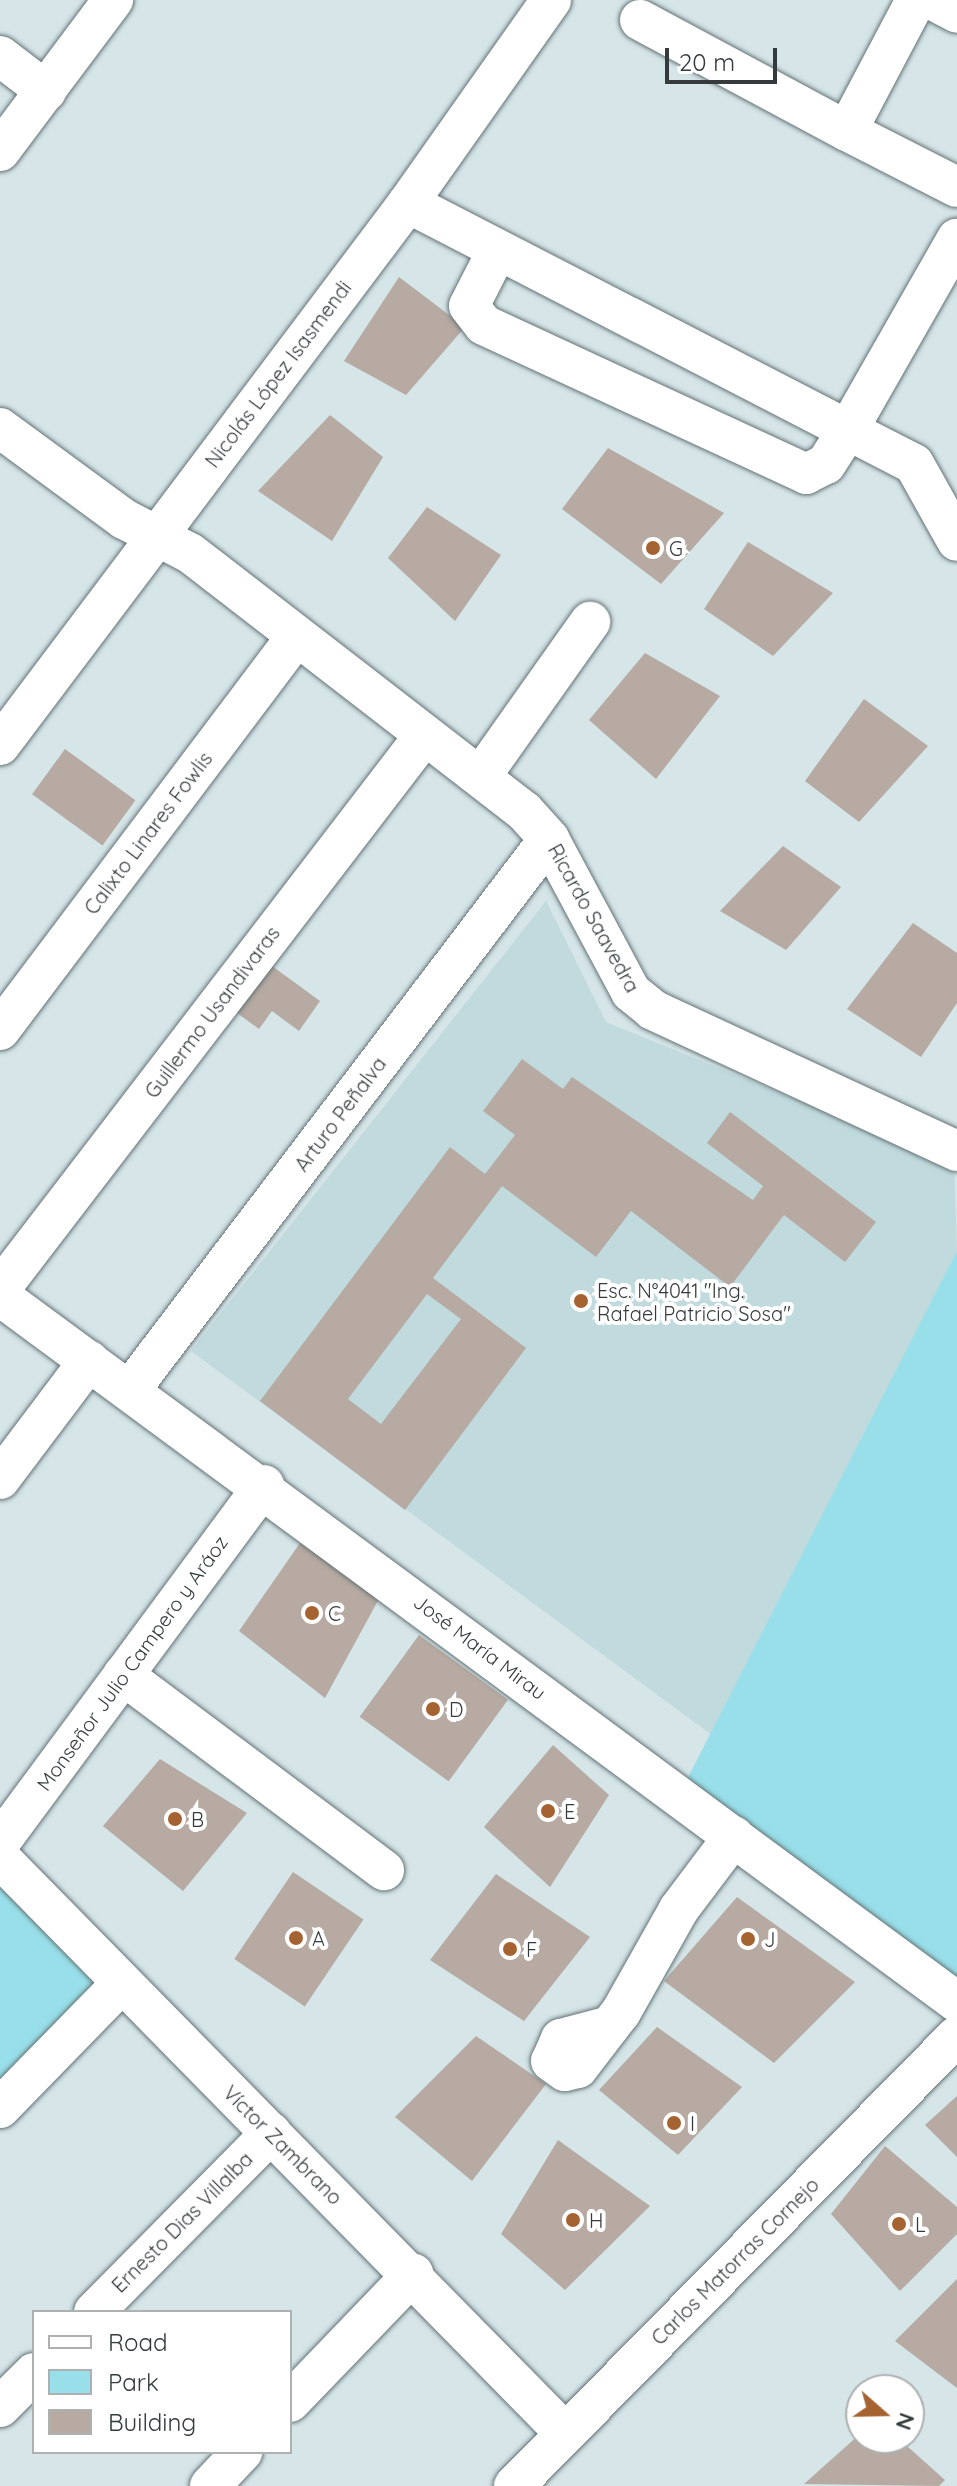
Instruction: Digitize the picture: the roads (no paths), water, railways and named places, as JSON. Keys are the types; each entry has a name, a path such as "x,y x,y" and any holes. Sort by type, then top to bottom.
{"street":[{"path":"0,151 113,0"},
{"path":"847,131 916,0"},
{"path":"933,0 957,13"},
{"name":"Nicolás López Isasmendi","path":"0,745 408,203 544,2"},
{"path":"640,20 957,187"},
{"path":"0,56 46,91"},
{"path":"408,203 496,253 849,428 929,480 957,541"},
{"path":"496,253 469,306 484,325 806,474 826,464 957,239"},
{"name":"Ricardo Saavedra","path":"0,428 154,538 190,553 424,736 481,776 549,839 631,992 653,1010 957,1151"},
{"path":"481,776 590,622"},
{"name":"Calixto Linares Fowlis","path":"0,1030 297,636"},
{"name":"Guillermo Usandivaras","path":"0,1289 424,736"},
{"name":"Arturo Peñalva","path":"130,1390 549,839"},
{"name":"José María Mirau","path":"0,1296 264,1485 957,2002"},
{"path":"0,1479 89,1361"},
{"name":"Monseñor Julio Campero y Aráoz","path":"0,1842 264,1485"},
{"path":"123,1675 384,1870"},
{"path":"610,2026 679,1909 734,1836"},
{"name":"Víctor Zambrano","path":"0,1858 120,1985 413,2274 565,2433"},
{"path":"0,2108 120,1985"},
{"name":"Carlos Matorras Cornejo","path":"514,2486 957,2036"},
{"name":"Ernesto Dias Villalba","path":"96,2310 271,2133"},
{"path":"292,2400 413,2274"},
{"path":"0,2407 32,2375"},
{"path":"210,2486 240,2454"}],"place":[{"name":"G","path":"653,548"},
{"name":"Esc. N°4041 \"Ing. Rafael Patricio Sosa\"","path":"581,1301"},
{"name":"C","path":"312,1613"},
{"name":"D","path":"433,1709"},
{"name":"E","path":"548,1811"},
{"name":"B","path":"175,1819"},
{"name":"A","path":"296,1938"},
{"name":"J","path":"748,1939"},
{"name":"F","path":"510,1949"},
{"name":"I","path":"674,2123"},
{"name":"H","path":"573,2220"},
{"name":"L","path":"899,2224"}]}
